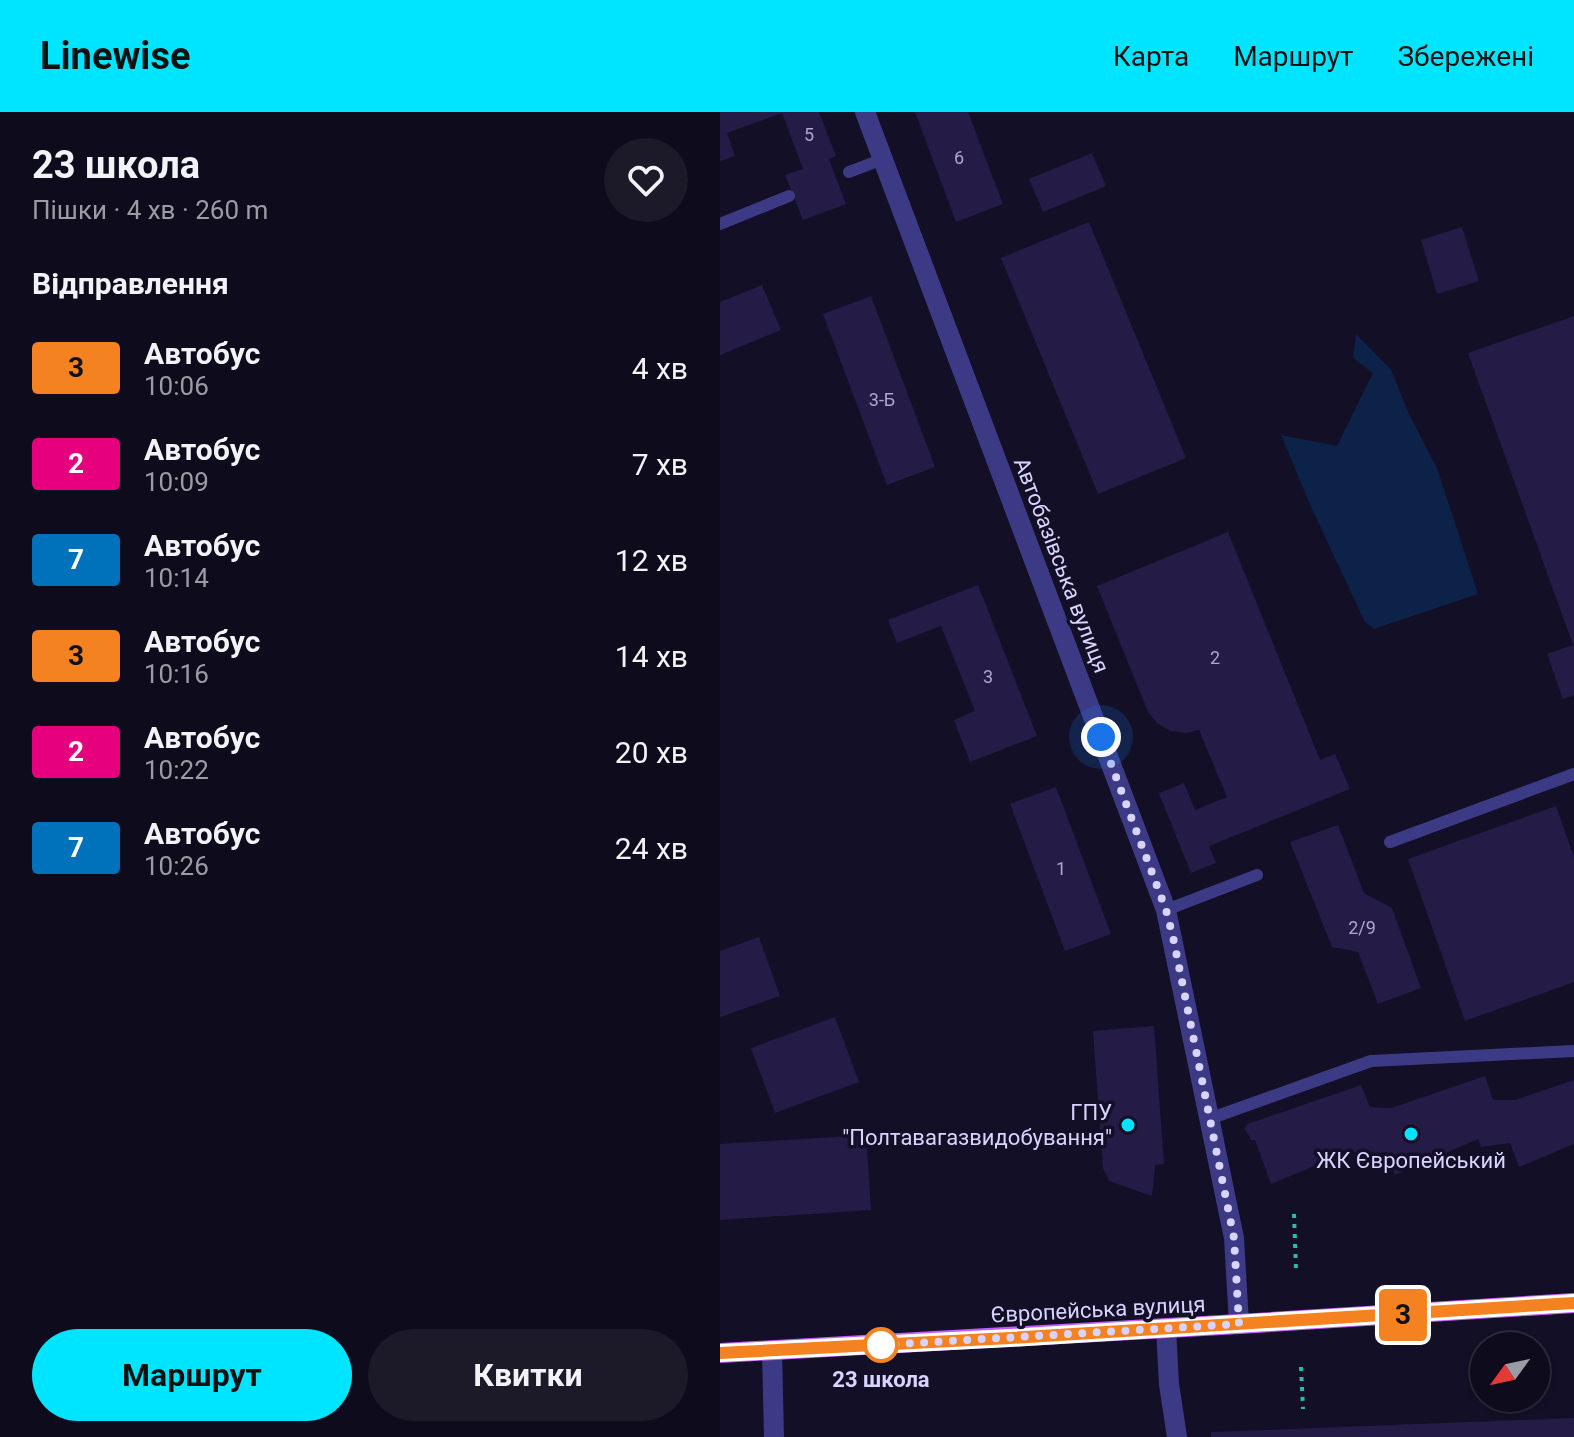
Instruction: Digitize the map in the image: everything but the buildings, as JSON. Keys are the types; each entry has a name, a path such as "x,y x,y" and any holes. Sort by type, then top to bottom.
{"main road":[{"name":"Європейська вулиця","path":"720,1353 1574,1303"}],"street":[{"name":"Автобазівська вулиця","path":"865,112 1166,910 1234,1238 1239,1324"},
{"path":"1166,1329 1169,1384 1177,1437"},
{"path":"772,1351 774,1437"}],"lane":[{"path":"849,172 883,159"},
{"path":"720,224 789,196"},
{"path":"1390,842 1574,774"},
{"path":"1166,910 1257,875"},
{"path":"1209,1119 1371,1061 1574,1051"}],"path":[{"path":"1294,1214 1296,1270"},
{"path":"1301,1367 1303,1409"}],"water":[{"path":"1356,334 1391,370 1409,414 1437,468 1478,594 1374,629 1365,622 1281,435 1337,446 1373,373 1353,358"}],"bus line":[{"name":"3","path":"720,1353 1574,1303"}],"place":[{"name":"ГПУ \"Полтавагазвидобування\"","path":"1128,1125"},
{"name":"ЖК Європейський","path":"1411,1134"},
{"name":"23 школа","path":"881,1345"}],"route":[{"path":"881,1345 1239,1324 1234,1238 1173,937 1166,910 1101,737"}]}
